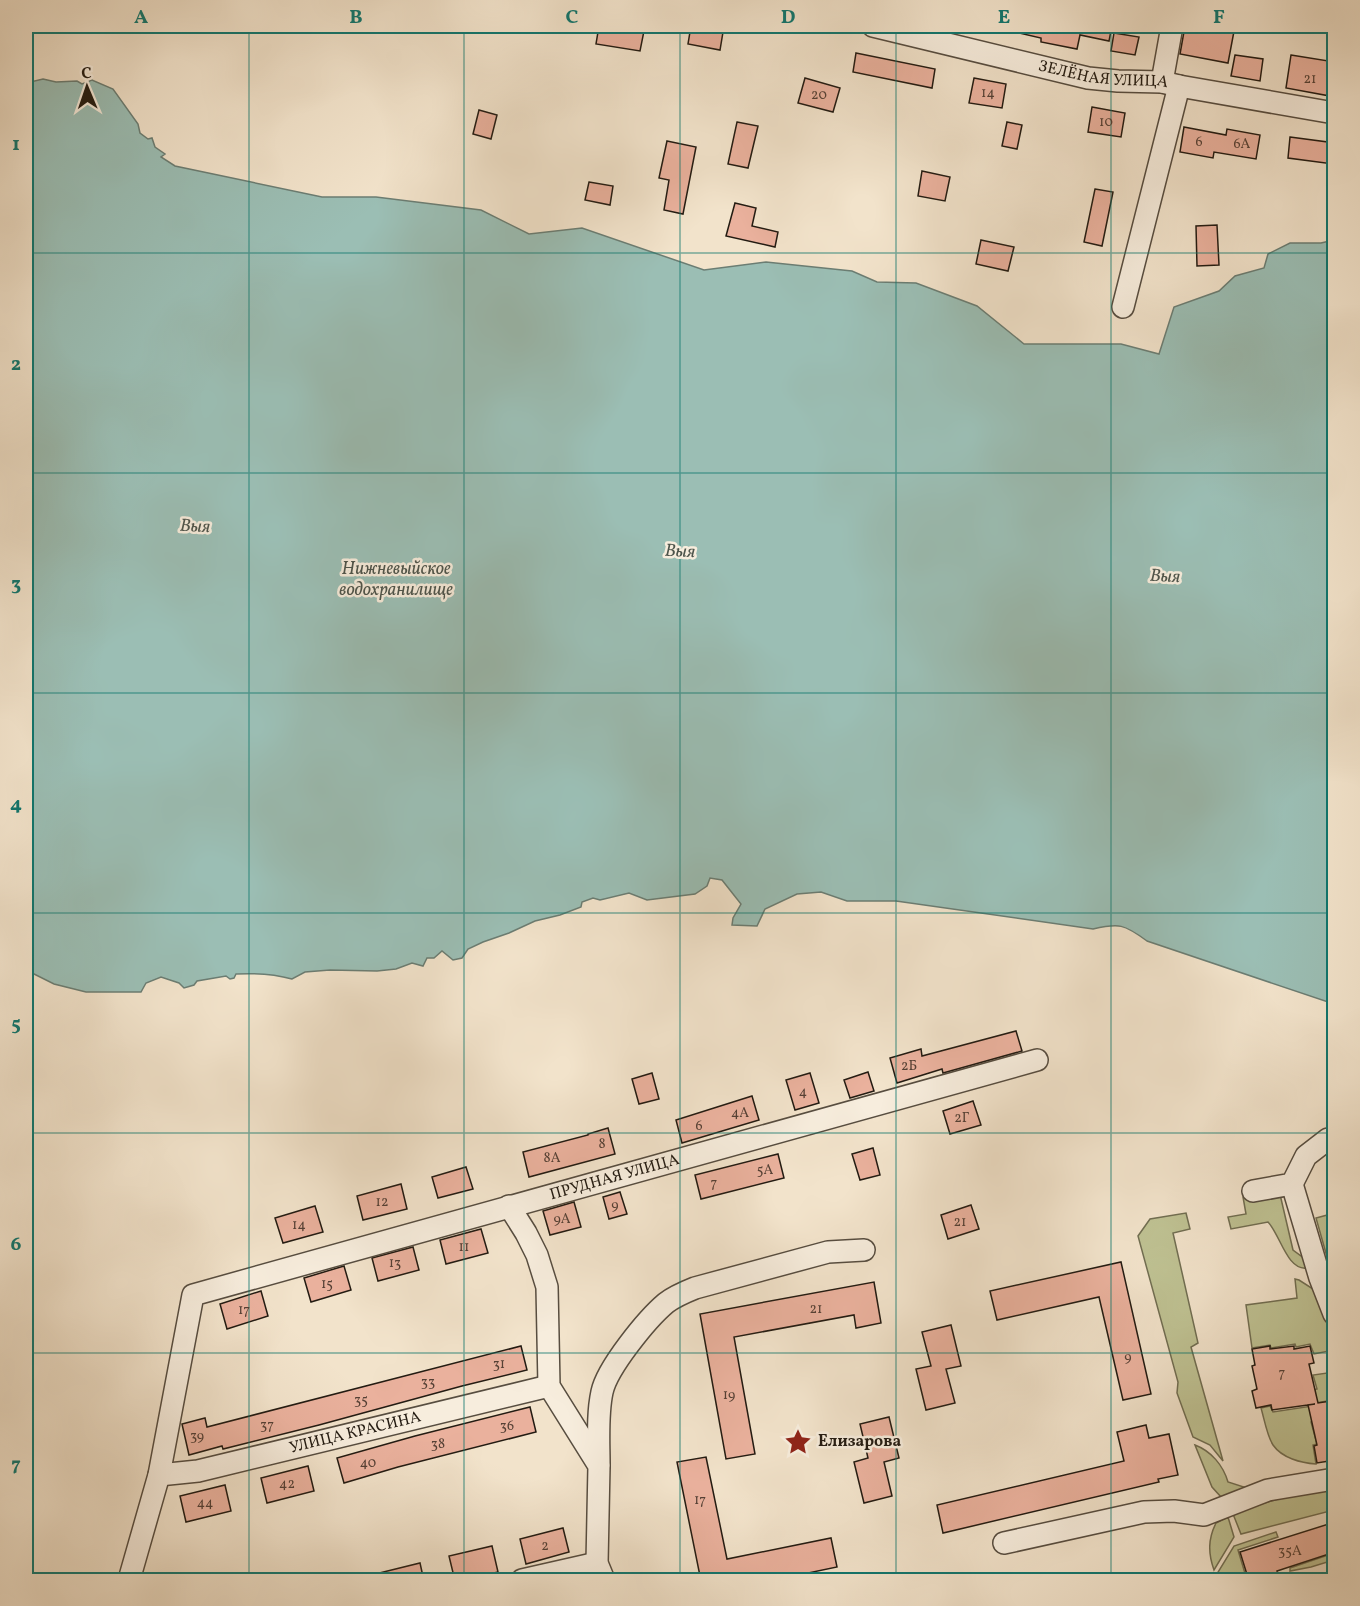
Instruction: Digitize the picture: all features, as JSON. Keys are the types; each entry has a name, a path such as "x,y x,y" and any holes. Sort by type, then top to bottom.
{"street":[{"name":"ЗЕЛЁНАЯ УЛИЦА","path":"873,26 1088,78 1170,84 1335,113"},
{"path":"1123,307 1170,84 1172,26"},
{"name":"ПРУДНАЯ УЛИЦА","path":"159,1475 193,1295 1037,1060"},
{"path":"1335,1138 1328,1139 1306,1156 1292,1184 1320,1278 1335,1314"},
{"path":"1253,1191 1292,1184"},
{"path":"509,1206 537,1255 547,1287 549,1386 599,1466"},
{"path":"522,1581 601,1572 599,1466 602,1391 606,1377 615,1363 667,1302 695,1288 828,1252 864,1250"},
{"name":"УЛИЦА КРАСИНА","path":"159,1475 198,1471 549,1386"},
{"path":"129,1581 159,1475"},
{"path":"1004,1542 1144,1512 1174,1511 1204,1515 1268,1490 1335,1479"}],"green space":[{"path":"1279,1190 1293,1250 1305,1259 1307,1268 1294,1264 1268,1222 1231,1229 1228,1217 1246,1214 1243,1197"},
{"path":"1186,1213 1190,1229 1173,1233 1198,1343 1191,1347 1223,1461 1210,1445 1193,1437 1177,1393 1178,1382 1138,1236 1150,1219"},
{"path":"1331,1214 1333,1222 1328,1224 1330,1234 1334,1234 1333,1278 1316,1218"},
{"path":"1295,1279 1324,1296 1334,1318 1334,1350 1314,1354 1310,1344 1296,1347 1295,1344 1252,1348 1246,1305 1297,1298"},
{"path":"1334,1372 1334,1404 1332,1400 1316,1403 1313,1390 1317,1389 1313,1375"},
{"path":"1270,1406 1273,1412 1312,1406 1315,1420 1311,1422 1317,1444 1313,1445 1316,1464 1292,1459 1273,1445 1261,1408"},
{"path":"1195,1445 1216,1459 1228,1482 1247,1488 1222,1498 1212,1487"},
{"path":"1334,1490 1334,1510 1241,1534 1233,1514 1283,1498"},
{"path":"1228,1517 1234,1537 1214,1570 1210,1552 1211,1535 1216,1523"},
{"path":"1276,1532 1278,1537 1238,1550 1247,1580 1216,1580 1215,1577 1234,1546"},
{"path":"1334,1553 1334,1560 1290,1571 1290,1568"}],"water":[{"name":"Нижневыйское водохранилище","path":"43,79 56,82 77,81 82,84 92,80 113,89 138,124 140,133 148,139 152,138 155,147 165,154 161,157 175,166 322,197 376,197 481,210 529,234 582,228 704,270 766,262 852,271 877,282 916,283 977,306 1024,344 1121,344 1159,354 1174,307 1219,291 1235,276 1264,268 1268,254 1290,243 1321,243 1334,240 1334,1004 1147,941 1121,926 1093,929 896,901 847,901 821,892 797,894 765,909 757,926 732,925 733,918 741,904 722,880 710,878 707,886 695,894 647,900 629,893 600,900 593,898 582,902 581,907 535,921 483,942 468,949 462,958 453,960 442,951 434,958 427,958 423,966 412,963 396,969 377,971 305,972 292,979 264,974 236,974 230,979 226,976 197,981 194,985 184,988 179,983 161,977 146,983 141,992 86,992 54,984 26,970 26,83"}],"building":[{"path":"599,26 645,26 640,51 596,44"},
{"path":"691,26 724,26 720,50 688,44"},
{"path":"1010,26 1112,26 1109,41 1080,35 1077,49 1041,42 1041,38 1010,31"},
{"path":"1185,26 1235,26 1228,63 1180,54"},
{"path":"1114,33 1139,37 1135,55 1111,51"},
{"path":"856,53 935,69 932,88 853,72"},
{"path":"1235,55 1263,59 1260,81 1231,76"},
{"path":"1291,55 1335,62 1330,96 1286,88"},
{"path":"805,78 840,88 833,112 798,103"},
{"path":"974,78 1006,84 1002,108 969,103"},
{"path":"1092,107 1125,113 1121,137 1088,132"},
{"path":"479,110 497,115 491,139 473,134"},
{"path":"737,122 758,126 748,168 728,164"},
{"path":"1007,122 1022,125 1017,149 1002,146"},
{"path":"1184,127 1226,135 1227,129 1260,135 1256,159 1214,152 1213,158 1180,152"},
{"path":"1290,137 1335,143 1333,164 1288,158"},
{"path":"667,141 696,147 683,214 664,210 669,180 659,178"},
{"path":"922,171 950,177 945,201 918,196"},
{"path":"589,182 613,186 610,205 585,200"},
{"path":"1095,189 1113,192 1102,246 1084,242"},
{"path":"735,203 756,208 752,226 778,232 775,247 726,236"},
{"path":"1217,225 1219,265 1197,266 1196,226"},
{"path":"981,240 1014,247 1008,271 976,264"},
{"path":"1016,1031 1022,1051 943,1073 942,1069 897,1083 890,1058 921,1049 922,1056"},
{"path":"868,1072 874,1091 850,1098 844,1080"},
{"path":"652,1073 659,1099 639,1104 632,1079"},
{"path":"810,1073 819,1103 795,1110 786,1080"},
{"path":"752,1096 759,1120 682,1143 676,1120"},
{"path":"973,1101 981,1125 950,1134 943,1111"},
{"path":"608,1128 615,1154 529,1177 523,1152"},
{"path":"873,1148 880,1175 860,1180 852,1154"},
{"path":"778,1154 784,1178 701,1199 695,1175"},
{"path":"466,1167 473,1189 438,1198 432,1177"},
{"path":"401,1184 407,1209 363,1220 357,1196"},
{"path":"620,1192 627,1214 609,1219 603,1197"},
{"path":"574,1202 581,1227 550,1235 543,1211"},
{"path":"971,1205 979,1229 948,1239 941,1215"},
{"path":"315,1206 323,1232 283,1243 275,1218"},
{"path":"481,1229 488,1253 446,1264 440,1240"},
{"path":"413,1247 419,1270 378,1281 372,1258"},
{"path":"1121,1262 1151,1394 1123,1400 1099,1297 997,1320 990,1291"},
{"path":"344,1266 351,1290 311,1302 304,1278"},
{"path":"874,1282 881,1323 856,1328 854,1315 734,1337 755,1454 726,1459 700,1314"},
{"path":"261,1291 268,1316 227,1329 220,1304"},
{"path":"951,1325 961,1366 946,1369 955,1403 926,1410 916,1369 931,1366 922,1332"},
{"path":"521,1346 527,1370 319,1425 189,1455 182,1424 205,1418 207,1427"},
{"path":"1270,1346 1270,1349 1294,1346 1294,1349 1310,1346 1314,1363 1309,1364 1318,1403 1331,1401 1332,1406 1335,1405 1335,1460 1317,1463 1314,1446 1317,1445 1308,1405 1315,1404 1272,1410 1271,1405 1256,1408 1252,1391 1257,1389 1252,1366 1255,1365 1252,1349"},
{"path":"530,1407 536,1432 344,1483 337,1458"},
{"path":"889,1417 899,1458 884,1462 892,1496 864,1503 854,1462 868,1458 860,1424"},
{"path":"1146,1425 1149,1438 1169,1434 1178,1475 1158,1479 1159,1482 943,1533 937,1505 1124,1461 1117,1432"},
{"path":"706,1457 727,1559 831,1538 837,1567 770,1581 701,1581 677,1462"},
{"path":"308,1466 314,1491 267,1503 261,1478"},
{"path":"225,1485 231,1511 186,1522 180,1496"},
{"path":"1335,1522 1335,1552 1277,1571 1280,1581 1249,1581 1240,1552"},
{"path":"563,1528 569,1552 526,1564 520,1539"},
{"path":"492,1546 498,1572 455,1581 449,1556"},
{"path":"420,1563 424,1581 368,1581 367,1576"}],"place":[{"name":"Елизарова","path":"798,1442"}],"water label":[{"name":"Выя","path":"195,527"},
{"name":"Выя","path":"680,552"},
{"name":"Выя","path":"1165,577"}]}
